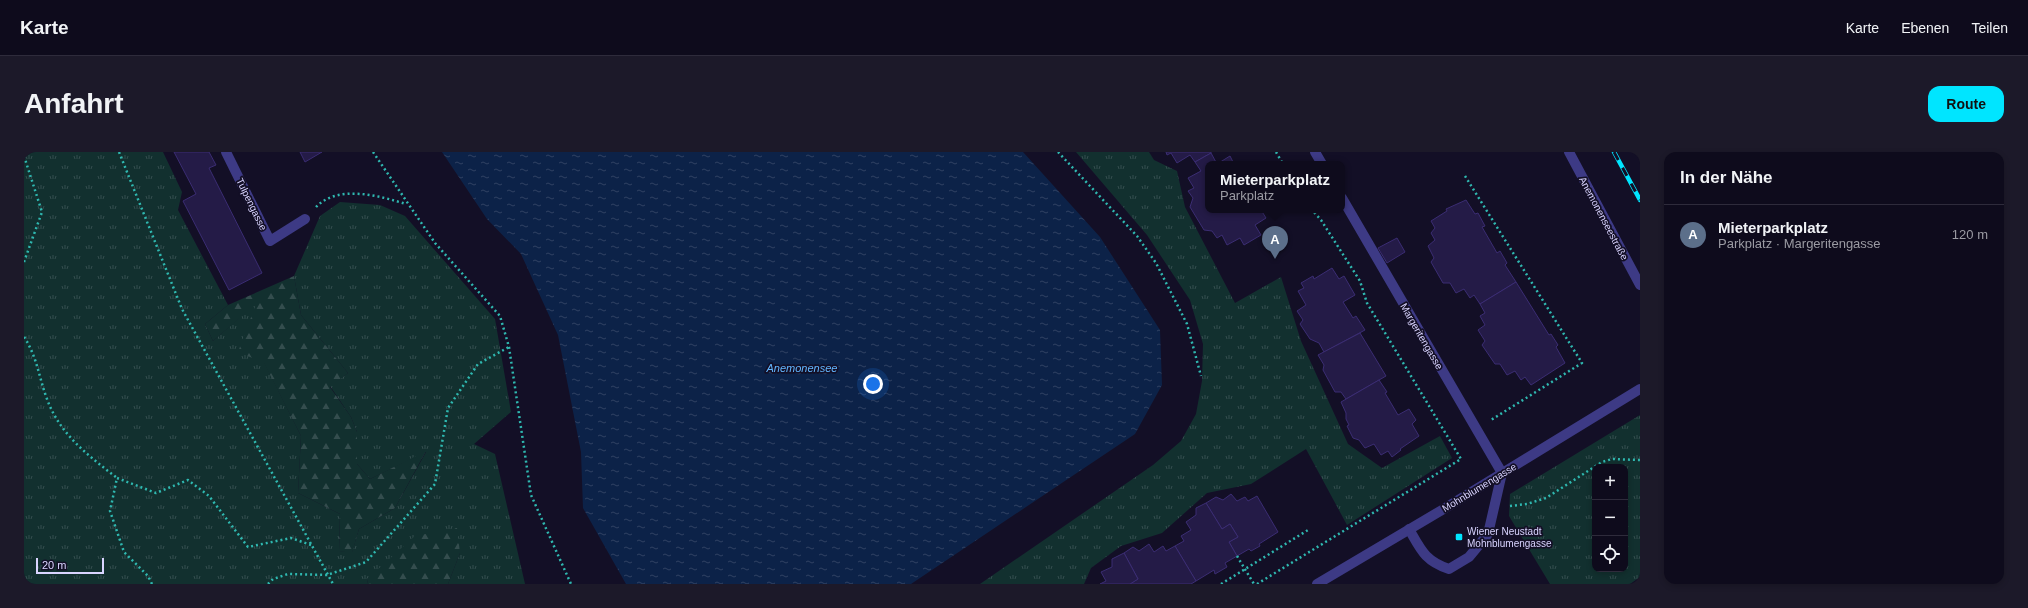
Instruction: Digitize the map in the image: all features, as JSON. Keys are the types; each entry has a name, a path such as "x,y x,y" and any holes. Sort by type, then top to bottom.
{"street":[{"name":"Tulpengasse","path":"226,152 270,242 304,219"},
{"path":"1315,152 1320,161"},
{"name":"Anemonenseestraße","path":"1569,152 1640,285"},
{"name":"Margeritengasse","path":"1345,203 1502,473"},
{"name":"Mohnblumengasse","path":"1317,584 1640,389"},
{"path":"1409,529 1424,556 1435,565 1449,569 1469,557 1488,534 1502,473"}],"path":[{"path":"119,152 182,309 333,584"},
{"path":"373,152 435,243 500,316 509,348 531,495 570,584"},
{"path":"1058,152 1137,236 1156,263 1187,324 1201,376"},
{"path":"1276,152 1282,161"},
{"path":"24,156 42,212 24,262"},
{"path":"1465,176 1582,363 1476,429"},
{"path":"304,219 321,202 349,192 407,204"},
{"path":"1237,556 1245,570 1256,584 1461,460 1367,303 1360,281 1321,220 1315,213"},
{"path":"24,337 32,348 47,400 62,430 84,452 117,478 156,493 188,480 209,496 248,547 291,538 311,545"},
{"path":"268,584 273,578 288,574 327,575 366,562 435,484 448,408 478,364 509,348"},
{"path":"1494,510 1527,504 1546,498 1602,462 1612,459 1640,460"},
{"path":"117,478 110,511 124,552 148,576 152,584"},
{"path":"1220,584 1308,530"}],"green space":[{"path":"24,152 163,152 182,192 178,210 228,305 205,324 213,341 256,303 264,362 301,436 298,493 340,514 339,551 352,552 359,529 395,508 426,452 370,479 357,464 357,432 351,417 330,386 348,373 301,315 294,276 320,216 340,202 380,205 405,216 495,319 511,412 474,444 495,454 525,584 448,584 460,553 367,579 368,584 24,584"},
{"path":"1076,152 1149,152 1154,160 1177,171 1185,207 1235,303 1281,277 1301,341 1348,444 1382,468 1440,436 1452,458 1347,525 1306,449 1251,484 1207,493 1162,533 1121,546 1091,568 1084,584 980,584 1153,465 1181,441 1196,414 1202,381 1203,344 1190,300 1147,235"},
{"path":"294,276 301,315 348,373 330,387 351,417 357,432 357,464 370,479 426,451 395,508 359,529 352,553 339,551 340,514 298,493 301,436 264,363 238,352 256,304 213,341 205,324 228,305"},
{"path":"1640,415 1640,577 1630,584 1550,584 1509,516 1510,494"},
{"path":"457,528 460,553 448,584 368,584 367,579 415,536"}],"water":[{"name":"Anemonensee","path":"442,152 1023,152 1100,237 1160,330 1162,385 1135,434 911,584 626,584 583,508 581,452 558,335 521,254 487,219"}],"building":[{"path":"174,152 209,152 216,165 209,168 262,273 229,290 183,201 196,194"},
{"path":"300,152 322,152 305,162"},
{"path":"1166,152 1211,153 1195,162 1190,155 1177,163 1171,153 1167,155"},
{"path":"1211,153 1215,161 1205,161 1205,213 1263,213 1266,218 1255,225 1261,235 1244,245 1240,238 1227,245 1222,235 1217,238 1212,231 1204,230 1190,207 1193,198 1188,191 1194,188 1188,178 1201,171 1195,162"},
{"path":"1230,156 1232,161 1222,161"},
{"path":"1466,200 1475,214 1478,213 1485,226 1482,227 1497,253 1500,251 1507,263 1505,265 1516,282 1480,304 1474,295 1470,298 1464,289 1456,293 1450,283 1443,283 1431,262 1434,258 1428,246 1435,240 1431,233 1435,228 1431,221 1447,211 1446,209"},
{"path":"1397,238 1405,252 1387,263 1378,248"},
{"path":"1332,268 1339,279 1344,276 1355,295 1343,302 1353,318 1356,316 1365,330 1324,352 1319,343 1310,339 1300,324 1303,320 1297,311 1306,305 1298,291 1304,288 1301,283 1313,276 1314,279"},
{"path":"1516,282 1549,335 1551,334 1558,345 1556,347 1565,363 1531,385 1525,377 1521,380 1515,371 1507,375 1500,364 1495,364 1482,345 1485,341 1478,330 1485,325 1480,316 1485,313 1480,304"},
{"path":"1360,333 1386,376 1346,399 1341,392 1335,392 1323,370 1324,365 1318,355"},
{"path":"1379,380 1387,392 1385,393 1398,415 1409,409 1416,420 1412,424 1419,436 1400,449 1401,450 1392,457 1388,451 1381,455 1374,444 1365,448 1359,440 1353,438 1347,426 1349,425 1346,419 1346,413 1341,402"},
{"path":"1231,494 1237,501 1245,497 1248,501 1257,496 1278,532 1259,544 1260,546 1251,551 1249,549 1237,556 1229,542 1238,537 1230,524 1222,529 1206,503 1216,497 1223,500"},
{"path":"1206,503 1222,529 1230,524 1238,537 1229,542 1237,556 1225,563 1227,567 1215,574 1214,570 1196,581 1175,546 1184,541 1181,536 1191,530 1186,522 1196,515 1196,508"},
{"path":"1149,544 1154,552 1163,546 1166,551 1175,546 1196,581 1191,584 1130,584 1138,579 1124,553 1133,547 1139,551"},
{"path":"1124,553 1138,579 1130,584 1100,584 1106,581 1101,572 1112,567 1112,559"}],"railway":[{"path":"1614,152 1640,200"}],"place":[{"name":"Mieterparkplatz","path":"1275,259"},
{"name":"Wiener Neustadt Mohnblumengasse","path":"1459,537"}]}
